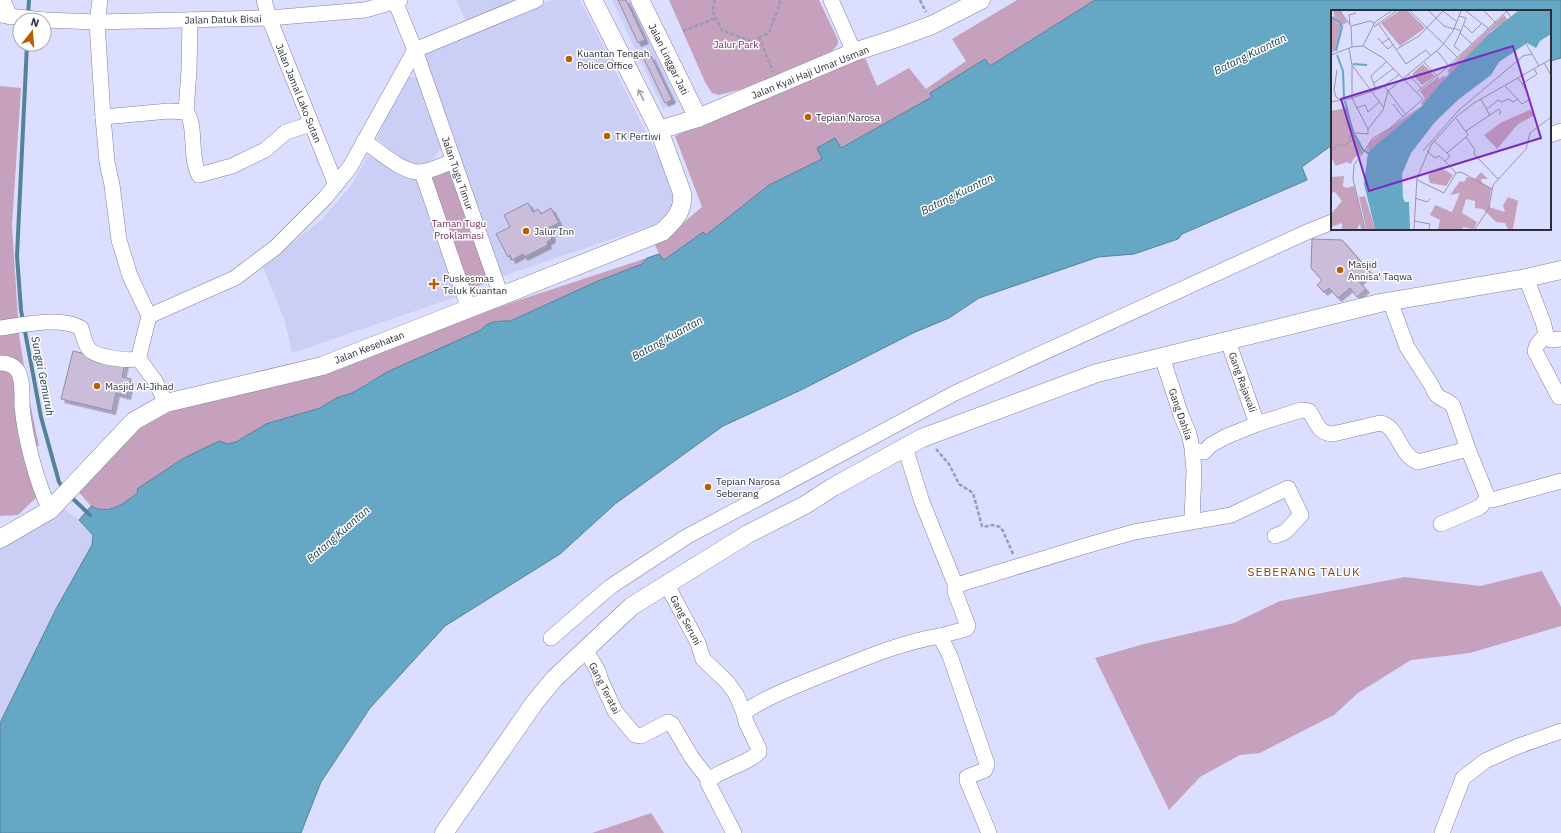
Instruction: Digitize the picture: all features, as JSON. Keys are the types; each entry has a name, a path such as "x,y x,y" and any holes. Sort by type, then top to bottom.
{"street":[{"path":"3,0 10,17"},
{"path":"100,0 97,22 107,162 112,185 119,240 130,276 149,316 138,358"},
{"name":"Jalan Jamal Lako Sutan","path":"264,0 269,18 336,185"},
{"path":"149,316 235,278 276,246 325,198 350,167 415,50 536,0"},
{"path":"593,0 659,130"},
{"name":"Jalan Linggar Jati","path":"640,0 698,118"},
{"path":"831,0 854,52"},
{"name":"Jalan Kyai Haji Umar Usman","path":"659,130 698,118 854,52 932,25 981,0"},
{"name":"Jalan Datuk Bisai","path":"52,20 97,22 269,18 319,7 365,10 397,1"},
{"name":"Jalan Tugu Timur","path":"397,1 501,296"},
{"path":"190,20 186,112 191,118 193,159 199,175 232,166 265,150 286,132 311,124"},
{"path":"104,117 169,111 186,112"},
{"name":"Jalan Kesehatan","path":"0,539 54,506 134,421 166,403 322,366 662,232 676,218 683,202 682,193 659,130"},
{"path":"1551,135 1561,130"},
{"path":"364,141 409,171 422,172 454,161"},
{"path":"422,172 469,309"},
{"path":"552,638 610,588 686,537 941,401 1307,232 1331,222"},
{"path":"444,833 535,702 555,678 632,606 748,534 805,505 832,487 905,447 928,436 1097,373 1390,301 1526,278 1561,270"},
{"path":"1526,278 1543,322 1546,334 1537,345 1535,351 1559,397"},
{"path":"1390,301 1407,347 1432,386 1434,393 1440,399 1449,401 1453,406 1468,449 1488,498"},
{"path":"0,328 38,323 61,322 75,324 81,328 89,350 95,354 130,360 138,358"},
{"path":"1545,337 1551,340 1561,339"},
{"name":"Gang Rajawali","path":"1228,341 1257,424"},
{"name":"Gang Dahlia","path":"1162,357 1181,415 1189,434 1193,451 1194,478 1192,521"},
{"path":"138,358 155,381 166,403"},
{"path":"0,363 11,365 17,370 21,381 23,412 41,490 54,506"},
{"path":"1193,451 1204,452 1211,445 1225,437 1257,424 1300,410 1309,411 1318,426 1327,434 1333,434 1380,423 1386,424 1393,430 1407,455 1418,462 1468,449"},
{"path":"744,713 786,690 867,657 926,638 966,629 968,626 955,592 956,586 922,502 905,447"},
{"path":"1488,498 1492,500 1561,481"},
{"path":"956,586 1134,532 1231,515 1288,488 1301,515 1285,532 1275,536"},
{"path":"1441,524 1480,506 1488,498"},
{"name":"Gang Seruni","path":"667,584 698,643 703,659 727,682 736,694 746,722 758,747 759,752 744,763 714,776 709,780"},
{"path":"940,636 950,656 986,764 985,770 967,777 966,780 988,833"},
{"name":"Gang Teratai","path":"585,649 598,671 601,682 615,711 635,735 641,736 668,722 672,724 692,758 709,780"},
{"path":"1442,833 1463,778 1485,761 1516,747 1561,731"},
{"path":"709,780 709,785 734,833"}],"path":[{"path":"715,0 712,10 722,30 750,41 769,33 780,3 779,0"},
{"path":"684,31 716,18"},
{"path":"759,37 778,84"},
{"path":"928,436 935,448 949,464 959,484 973,493 982,526 997,526 1003,531 1018,567"}],"shaded area":[{"path":"456,0 521,0 466,21"},
{"path":"552,0 580,0 677,194 670,211 659,222 653,225 500,277 425,57 428,49 436,45"},
{"path":"612,0 630,0 678,102 663,108"},
{"path":"407,77 415,77 418,79 444,146 429,163 412,165 399,159 377,138 401,82"},
{"path":"368,156 424,184 462,295 292,353 285,321 263,267 322,219 350,187"},
{"path":"63,508 79,520 93,535 92,545 56,609 0,723 0,546"}],"green space":[{"name":"Jalur Park","path":"669,0 819,0 838,40 838,44 832,51 742,89 719,95 712,93 705,82"},
{"name":"Tepian Narosa","path":"1017,0 1095,0 990,66 985,59 933,97 840,148 834,138 818,148 823,159 769,185 705,236 703,232 664,260 659,254 654,242 676,229 702,207 675,136 768,94 861,55 866,60 877,86 909,68 926,89 966,61 952,39"},
{"path":"0,86 21,88 12,225 19,335 30,403 39,446 24,447 37,497 18,515 0,516"},
{"name":"Taman Tugu Proklamasi","path":"454,167 493,281 465,290 426,177"},
{"path":"647,258 642,264 598,281 509,321 497,321 481,330 367,383 352,393 335,398 320,408 266,424 236,442 228,444 219,441 208,446 158,475 138,489 138,492 125,504 114,508 98,510 91,506 77,490 139,429 183,405 474,315"},
{"path":"1542,571 1561,607 1561,626 1470,653 1411,660 1358,693 1334,715 1260,753 1240,755 1200,777 1169,810 1095,658 1144,644 1234,623 1280,601 1405,577 1480,586"},
{"path":"651,813 664,833 592,833"}],"water":[{"name":"Batang Kuantan","path":"1095,0 1561,0 1561,58 1551,61 1551,10 1331,10 1331,146 1302,167 1307,180 1182,234 1178,239 1134,254 1098,257 979,298 949,318 913,333 801,390 723,426 615,504 560,554 445,626 370,708 321,782 301,833 0,833 0,723 56,609 92,545 93,535 79,520 91,506 104,510 116,507 138,492 137,489 184,458 219,441 228,444 236,442 266,424 320,408 336,398 352,393 387,372 481,330 490,323 497,321 510,321 598,281 642,264 647,258 659,254 664,260 703,232 706,235 769,185 822,159 817,148 835,138 841,148 932,97 930,93 985,59 990,66"}],"building":[{"path":"618,0 626,0 645,40 638,43"},
{"path":"651,56 672,100 665,103 644,59"},
{"name":"Jalur Inn","path":"528,203 533,212 538,209 541,214 551,208 559,223 548,228 552,239 547,242 548,245 524,257 523,254 512,260 510,255 508,257 496,234 510,227 504,215"},
{"name":"Masjid Annisa' Taqwa","path":"1312,239 1342,240 1370,272 1359,282 1366,289 1357,297 1350,288 1338,298 1329,288 1324,292 1317,285 1322,280 1311,268"},
{"name":"Masjid Al-Jihad","path":"73,351 125,363 122,377 131,379 127,396 116,393 112,411 61,399"}],"waterway":[{"name":"Sungai Gemuruh","path":"28,12 29,0"},
{"name":"Sungai Gemuruh","path":"27,52 17,256 21,310 41,417 59,482 63,488"},
{"name":"Sungai Gemuruh","path":"69,495 90,515"}],"place":[{"name":"Kuantan Tengah Police Office","path":"569,59"},
{"name":"Tepian Narosa","path":"808,117"},
{"name":"TK Pertiwi","path":"607,136"},
{"name":"Jalur Inn","path":"526,231"},
{"name":"Masjid Annisa' Taqwa","path":"1340,270"},
{"name":"Puskesmas Teluk Kuantan","path":"434,284"},
{"name":"Masjid Al-Jihad","path":"97,386"},
{"name":"Tepian Narosa Seberang","path":"708,487"}],"district":[{"name":"SEBERANG TALUK","path":"1304,572"}]}
